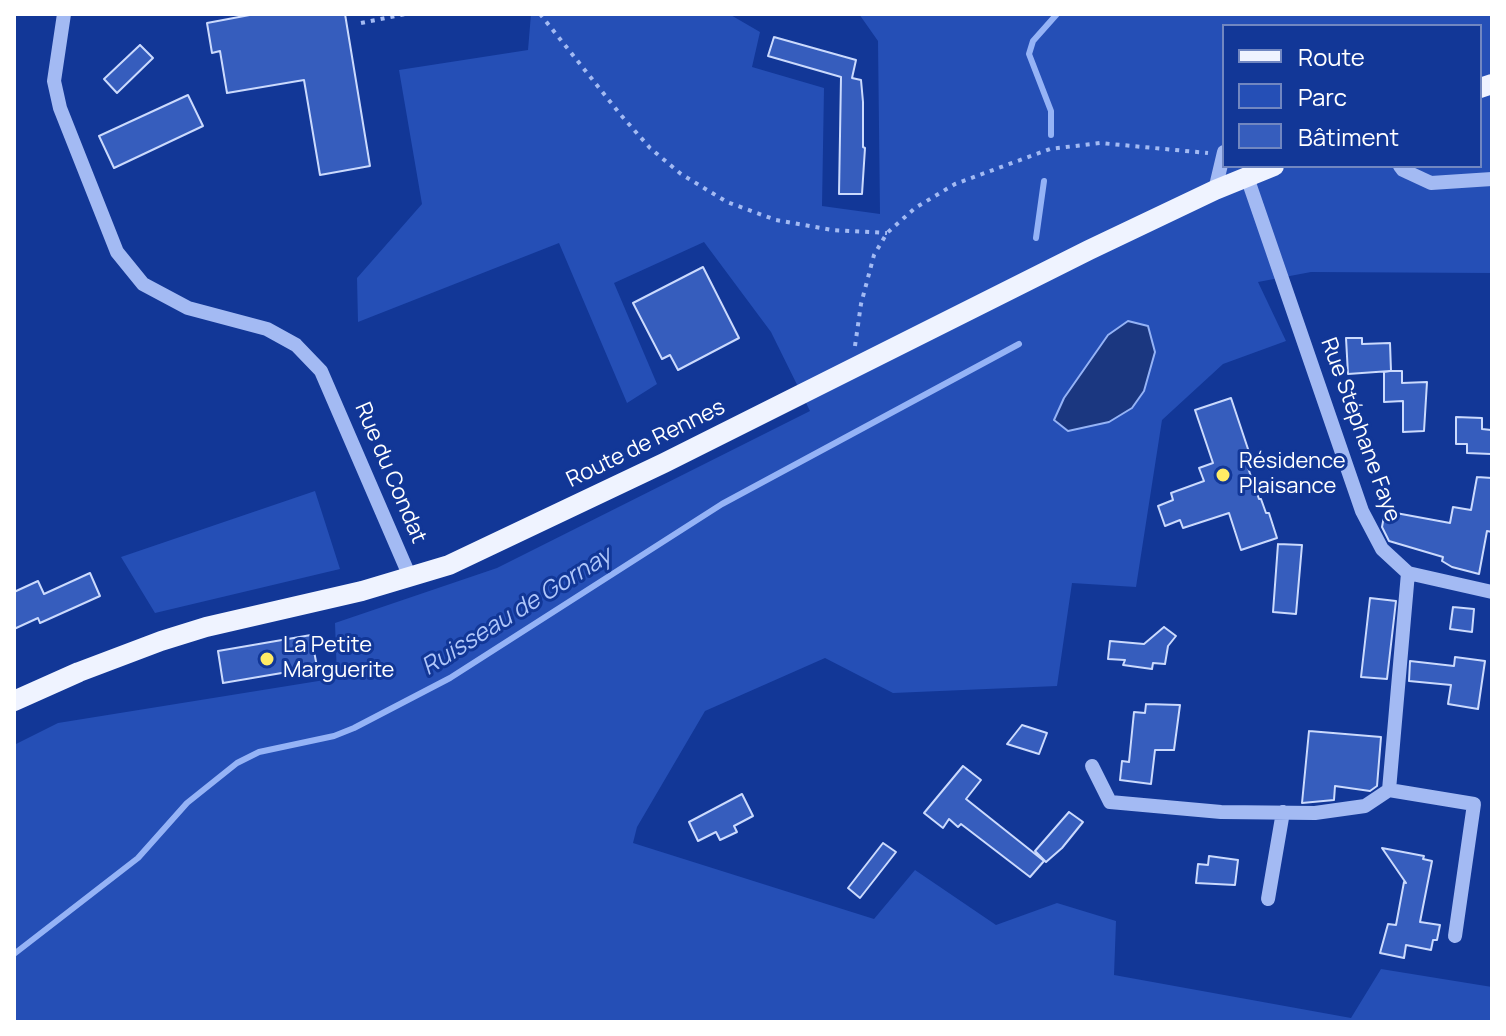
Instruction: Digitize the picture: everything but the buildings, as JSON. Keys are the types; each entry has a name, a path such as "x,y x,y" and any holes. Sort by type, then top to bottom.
{"main road":[{"name":"Route de Rennes","path":"16,699 79,672 206,627 362,591 449,565 1215,190 1269,168"}],"street":[{"name":"Rue du Condat","path":"64,14 54,81 60,108 117,252 143,284 188,308 267,329 296,345 321,371 410,577"},
{"path":"1215,190 1222,158"},
{"path":"1402,168 1431,183 1492,179"},
{"name":"Rue Stéphane Faye","path":"1247,177 1362,511 1382,549 1408,573"},
{"path":"1389,790 1408,573 1492,592"},
{"path":"1092,766 1110,802 1221,812 1315,813 1365,806 1389,790 1474,804 1455,936"},
{"path":"1268,899 1283,812"}],"path":[{"path":"361,23 405,14"},
{"path":"540,14 620,114 650,148 681,174 727,202 776,220 832,230 887,233"},
{"path":"852,368 861,304 874,255 887,233 915,208 955,184 1050,149 1100,143 1222,154"}],"green space":[{"path":"531,14 729,14 760,32 752,67 824,88 822,206 880,214 878,41 859,14 1492,14 1492,273 1311,272 1258,282 1286,341 1223,364 1162,420 1136,587 1072,583 1057,686 893,693 825,658 705,711 637,827 633,843 874,919 915,870 996,925 1057,903 1116,921 1114,975 1351,1018 1381,969 1492,987 1492,1022 14,1022 14,745 58,723 337,678 335,623 497,568 810,411 771,332 704,242 614,283 657,384 627,403 559,243 358,322 357,278 422,204 399,70 528,50","holes":["1128,321 1148,326 1055,420 1064,398 1108,335"]},
{"path":"315,491 340,569 155,613 121,557"}],"shaded area":[{"path":"1128,321 1148,326 1155,352 1144,391 1132,408 1109,422 1068,431 1054,420 1064,398 1108,335"}],"waterway":[{"path":"1051,135 1051,111 1029,54 1033,41 1057,14"},
{"path":"1036,238 1044,181"},
{"name":"Ruisseau de Gornay","path":"14,954 138,858 187,803 237,763 259,752 334,736 450,678 722,504 1019,344"}],"place":[{"name":"Résidence Plaisance","path":"1223,475"},
{"name":"La Petite Marguerite","path":"267,659"}]}
